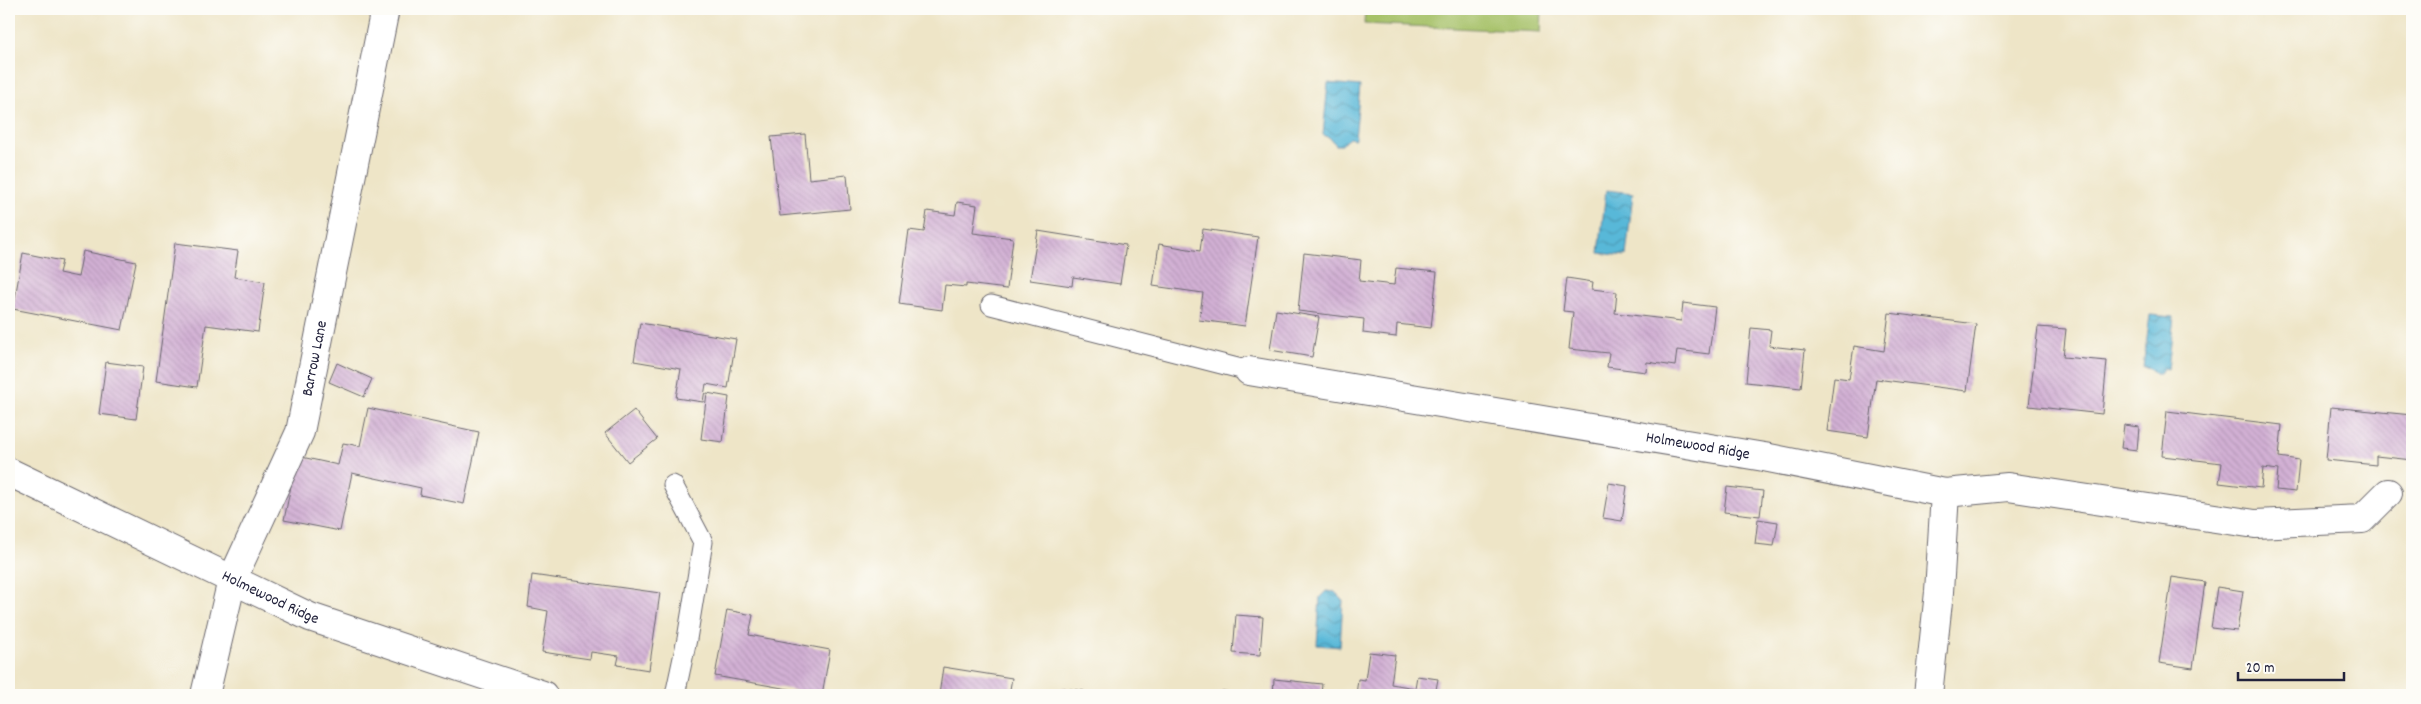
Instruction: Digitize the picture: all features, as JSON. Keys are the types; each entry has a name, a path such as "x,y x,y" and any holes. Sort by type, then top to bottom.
{"street":[{"name":"Barrow Lane","path":"205,695 232,580 300,432 385,9"},
{"name":"Holmewood Ridge","path":"1250,371 1764,457 1945,493 2008,487 2256,524 2362,519 2388,493"},
{"name":"Holmewood Ridge","path":"9,472 310,617 543,695"},
{"path":"1928,695 1939,592 1945,493"}],"lane":[{"path":"991,305 1250,371"},
{"path":"673,485 702,542 687,639 675,695"}],"green space":[{"path":"1365,9 1542,9 1541,32 1364,24"}],"water":[{"path":"1328,83 1360,86 1355,139 1349,138 1342,145 1336,145 1329,137 1323,135"},
{"path":"1606,190 1633,193 1626,256 1599,253"},
{"path":"2150,315 2174,317 2168,369 2163,368 2160,374 2155,374 2148,368 2143,367"},
{"path":"1326,591 1335,592 1343,600 1340,647 1317,645 1320,597"}],"building":[{"path":"805,134 809,179 847,175 850,209 780,216 771,137"},
{"path":"957,202 977,205 973,233 1013,238 1007,289 966,284 966,287 945,285 942,310 899,304 909,230 924,232 927,211 955,215"},
{"path":"1203,229 1258,237 1245,326 1199,320 1203,293 1153,286 1159,244 1200,251"},
{"path":"1038,231 1126,245 1120,284 1073,277 1072,286 1030,280"},
{"path":"175,243 238,251 234,277 265,282 258,332 206,325 197,387 156,381"},
{"path":"83,251 136,262 122,330 13,309 23,253 62,261 59,273 78,277"},
{"path":"1304,253 1361,260 1359,281 1394,285 1396,268 1437,272 1431,328 1397,324 1396,337 1363,333 1364,319 1298,311"},
{"path":"1567,278 1593,282 1592,289 1617,292 1615,313 1681,321 1683,303 1715,307 1709,354 1677,350 1675,366 1647,362 1646,372 1607,367 1609,353 1569,349 1573,312 1563,311"},
{"path":"1276,310 1319,317 1312,357 1270,350"},
{"path":"1889,313 1976,324 1967,391 1876,379 1868,437 1827,431 1834,377 1849,379 1854,346 1884,351"},
{"path":"640,323 736,339 728,388 706,384 703,402 676,398 681,369 634,361"},
{"path":"2038,327 2066,329 2063,357 2107,361 2102,414 2029,406"},
{"path":"1751,328 1771,330 1769,346 1805,350 1801,388 1746,382"},
{"path":"106,362 143,367 136,419 99,414"},
{"path":"337,363 372,379 364,397 329,382"},
{"path":"707,393 729,397 723,442 701,439"},
{"path":"2331,407 2412,415 2412,460 2376,456 2376,465 2326,460"},
{"path":"368,408 479,432 464,504 420,495 421,488 352,473 340,531 284,520 297,456 338,465 343,443 360,446"},
{"path":"634,410 657,439 628,462 605,433"},
{"path":"2167,411 2282,425 2279,457 2299,460 2296,492 2276,490 2278,470 2263,468 2261,488 2219,483 2222,463 2162,456"},
{"path":"2124,425 2139,427 2137,450 2121,448"},
{"path":"1609,483 1627,486 1622,521 1603,518"},
{"path":"1727,487 1763,491 1760,516 1724,512"},
{"path":"1758,519 1778,522 1774,546 1755,544"},
{"path":"532,575 660,593 649,670 617,665 619,656 591,652 590,659 542,652 548,611 528,607"},
{"path":"2172,577 2205,582 2193,668 2159,663"},
{"path":"2217,587 2243,591 2237,631 2211,628"},
{"path":"727,610 753,615 749,635 830,650 822,695 715,676"},
{"path":"1236,615 1263,617 1260,655 1233,653"},
{"path":"1369,652 1395,655 1391,684 1415,688 1417,676 1438,679 1435,695 1356,695 1358,679 1365,680"},
{"path":"943,667 1012,678 1009,695 939,695"},
{"path":"1274,679 1322,684 1321,695 1273,695"},
{"path":"1063,688 1084,691 1083,695 1062,695"},
{"path":"1222,691 1253,694 1221,695"}]}
